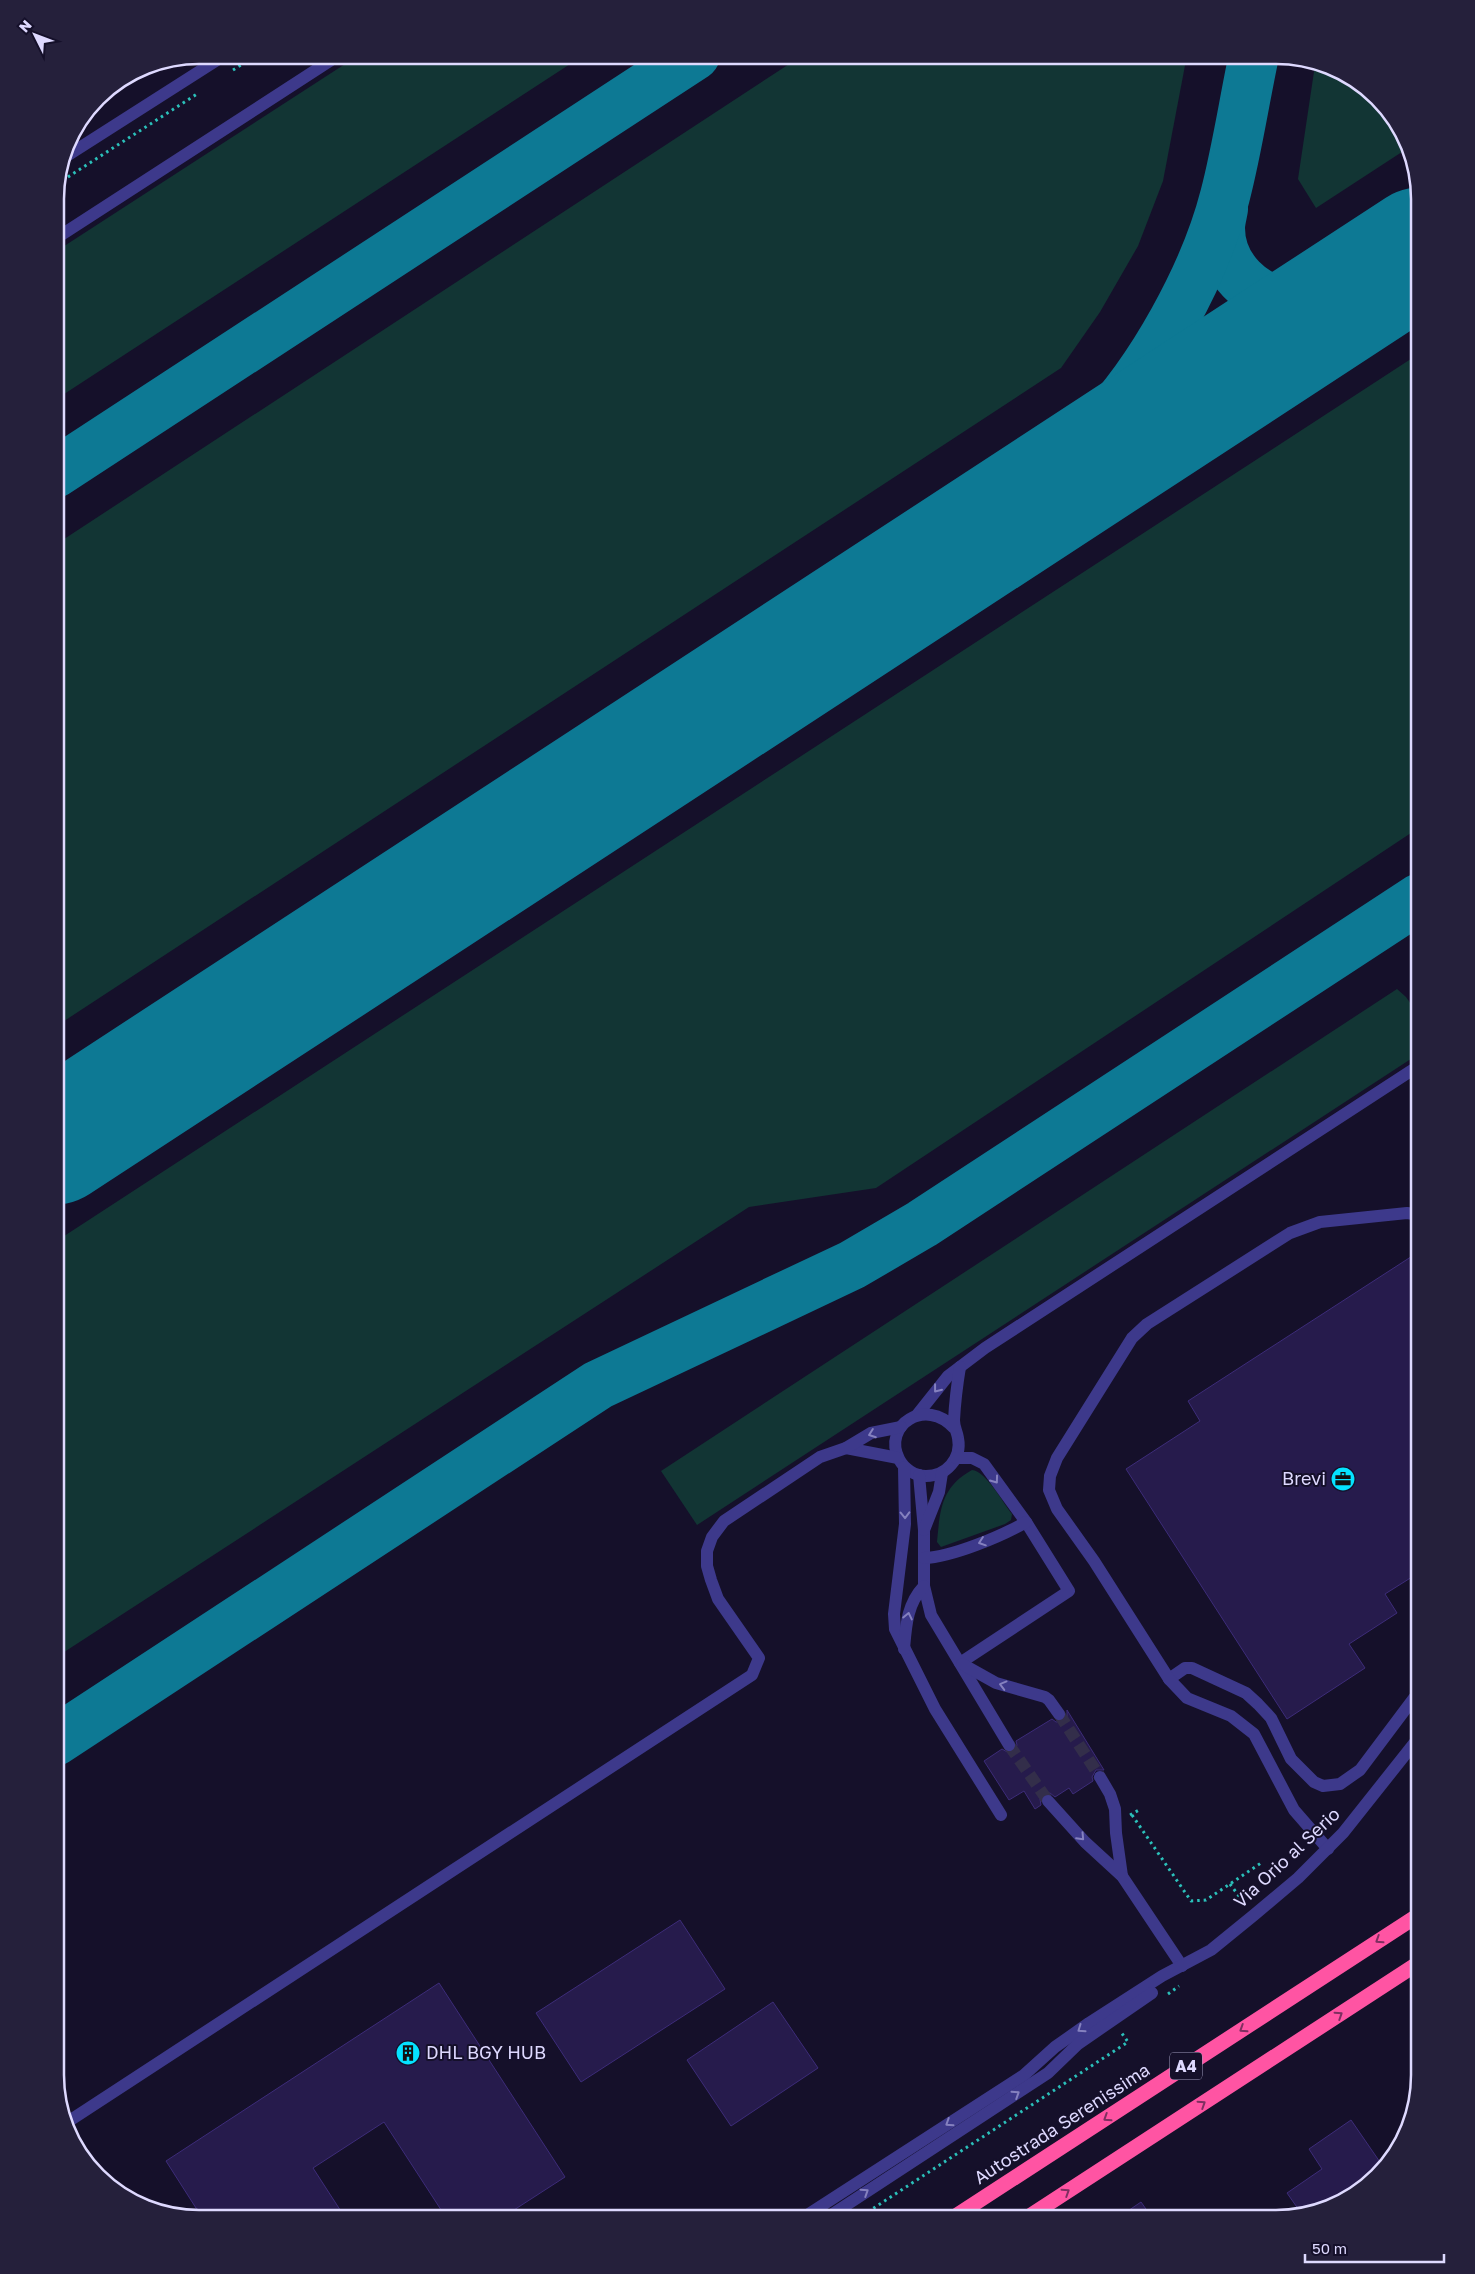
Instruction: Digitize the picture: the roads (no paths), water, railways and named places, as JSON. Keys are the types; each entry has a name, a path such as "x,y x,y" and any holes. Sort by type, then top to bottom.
{"highway":[{"name":"Autostrada Serenissima","path":"965,2210 1411,1920"},
{"name":"A4","path":"1039,2210 1411,1968"}],"street":[{"path":"72,153 211,64"},
{"path":"64,233 325,64"},
{"path":"72,2120 752,1675 759,1658 718,1599 711,1580 707,1559 712,1537 724,1521 812,1462 833,1451 846,1448 871,1433 901,1427 917,1415 948,1376 1002,1337 1411,1071"},
{"path":"1328,1849 1294,1810 1254,1734 1231,1716 1187,1698 1169,1679 1094,1561 1057,1509 1048,1490 1050,1476 1057,1458 1132,1338 1147,1324 1290,1233 1320,1222 1411,1214"},
{"path":"846,1448 901,1462 919,1475 932,1476 942,1473 951,1466 956,1458 958,1442 954,1428 955,1401 960,1367"},
{"path":"917,1415 938,1415 947,1420 954,1428"},
{"path":"901,1427 896,1437 896,1448 901,1462 905,1524 894,1614 895,1629 904,1651 935,1710 1001,1815"},
{"path":"956,1458 972,1458 984,1464 1026,1522 1069,1591 960,1663"},
{"path":"924,1530 939,1492 942,1473"},
{"path":"919,1475 924,1530 924,1586 931,1615 1009,1745"},
{"path":"924,1558 942,1556 1010,1532 1026,1522"},
{"path":"904,1651 910,1605 915,1595 924,1586"},
{"path":"960,1663 996,1683 1044,1697 1049,1700 1059,1714"},
{"path":"1169,1679 1184,1668 1192,1668 1246,1693 1271,1718 1291,1759 1314,1782 1323,1786 1340,1784 1360,1770 1411,1702"},
{"name":"Via Orio al Serio","path":"815,2210 1024,2074 1055,2047 1089,2023 1162,1976 1211,1950 1254,1915 1328,1849 1349,1826 1411,1747"},
{"path":"1100,1777 1110,1794 1115,1809 1122,1876"},
{"path":"838,2210 1048,2073 1078,2044 1165,1984 1182,1966 1122,1876 1084,1842 1048,1801"}],"tunnel":[{"path":"1059,1714 1100,1777"},
{"path":"1009,1745 1048,1801"}],"place":[{"name":"Brevi","path":"1343,1479"},
{"name":"DHL BGY HUB","path":"408,2053"}]}
